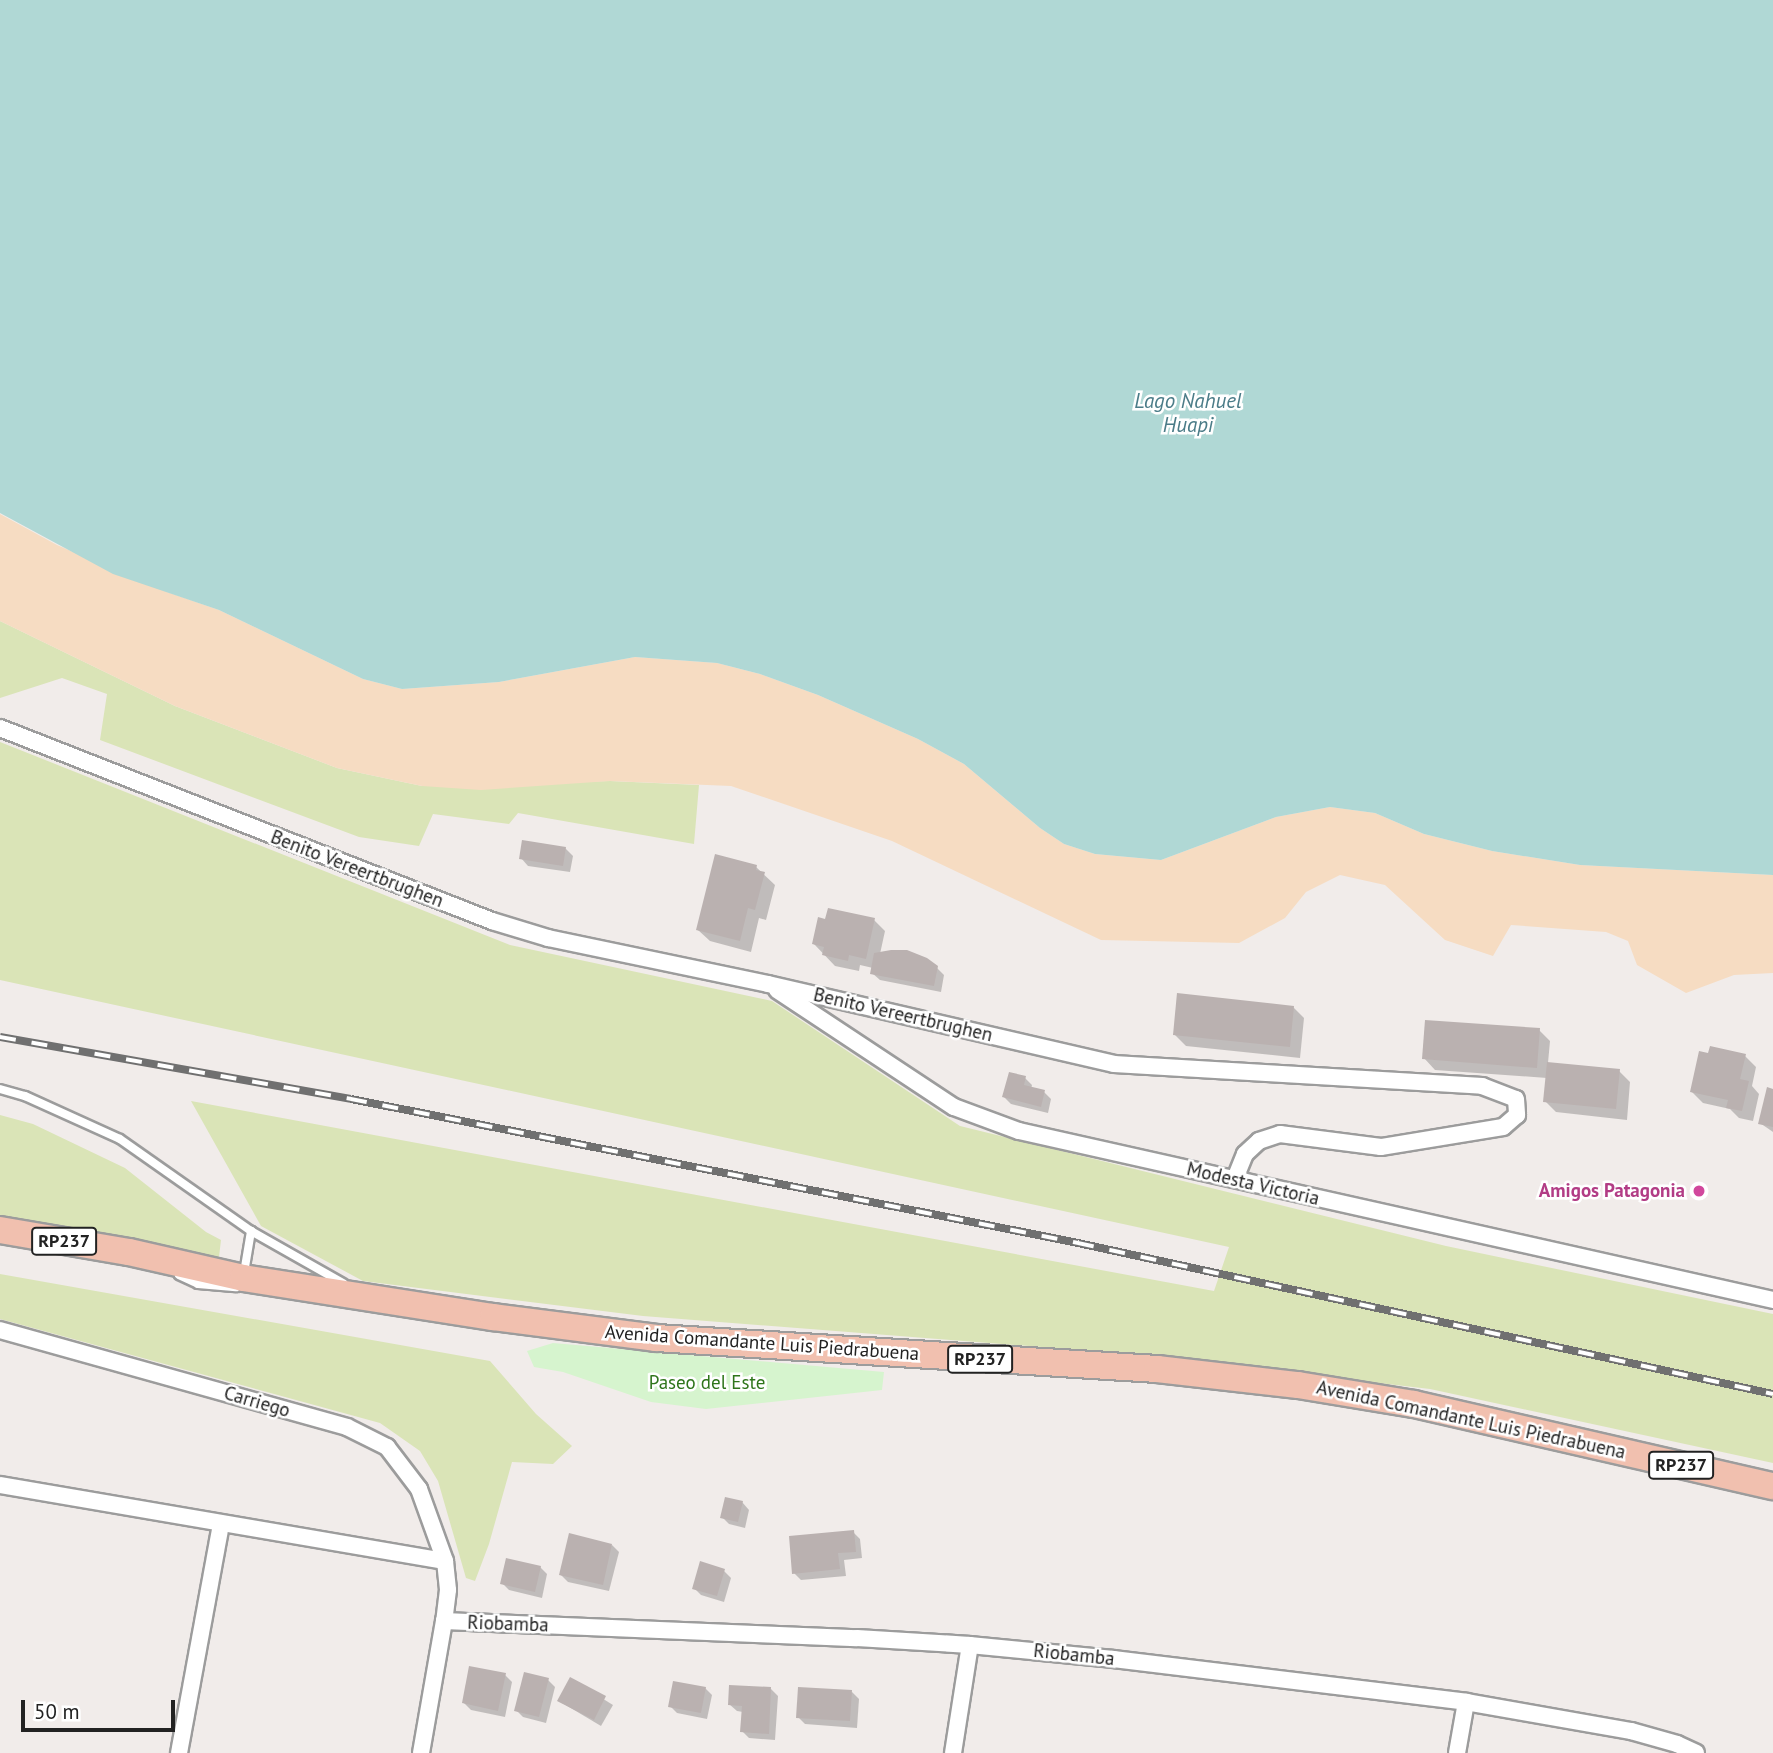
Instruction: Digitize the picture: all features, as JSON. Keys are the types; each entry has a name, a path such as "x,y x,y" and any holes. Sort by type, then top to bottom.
{"main road":[{"name":"Avenida Comandante Luis Piedrabuena","path":"0,1230 129,1252 243,1278 656,1338 1157,1369 1298,1385 1413,1405 1773,1486"}],"street":[{"name":"Benito Vereertbrughen","path":"0,729 492,921 548,938 768,984 1114,1064 1482,1086 1516,1099 1517,1115 1503,1127 1381,1147 1280,1134 1259,1141 1245,1154 1235,1179"},
{"name":"Modesta Victoria","path":"768,984 954,1107 1019,1131 1773,1300"},
{"name":"Carriego","path":"0,1330 347,1426 387,1447 419,1489 445,1560 448,1590 421,1753"},
{"path":"0,1485 221,1525 445,1560"},
{"path":"179,1753 221,1525"},
{"name":"Riobamba","path":"444,1621 970,1645 1466,1702 1631,1731 1696,1753"},
{"path":"953,1753 970,1645"},
{"path":"1457,1753 1466,1702"}],"lane":[{"path":"0,1089 25,1096 120,1139 251,1231 367,1297"},
{"path":"243,1278 251,1231"}],"green space":[{"path":"0,621 175,706 337,768 422,786 610,781 699,785 694,844 518,813 509,824 433,814 419,846 359,837 100,740 107,694 62,678 0,698"},
{"path":"0,742 510,945 772,1001 960,1126 1446,1246 1773,1314 1773,1463 1430,1389 1131,1354 643,1316 363,1281 261,1226 191,1101 1214,1291 1229,1247 0,980"},
{"path":"0,1115 33,1124 125,1168 206,1232 221,1240 219,1257 0,1217"},
{"path":"0,1274 490,1361 536,1414 572,1446 553,1464 512,1462 489,1544 475,1581 466,1578 438,1481 420,1451 380,1423 0,1319"},
{"name":"Paseo del Este","path":"553,1343 884,1372 882,1390 706,1409 651,1402 563,1372 534,1367 527,1351"}],"sand":[{"path":"0,514 57,545 167,592 219,610 363,679 402,689 499,682 635,657 717,663 760,674 818,695 918,739 964,764 1040,828 1064,844 1095,854 1161,860 1276,817 1330,807 1375,813 1424,834 1492,851 1580,865 1773,875 1773,973 1734,975 1686,993 1637,965 1628,941 1606,932 1511,925 1493,956 1445,940 1385,885 1340,875 1306,892 1285,918 1239,943 1101,940 892,841 731,786 610,781 481,790 422,786 337,768 175,706 0,621"}],"water":[{"name":"Lago Nahuel Huapi","path":"0,0 1773,0 1773,875 1580,865 1492,851 1424,834 1375,813 1330,807 1276,817 1161,860 1095,854 1064,844 1040,828 964,764 918,739 818,695 760,674 717,663 635,657 499,682 402,689 363,679 219,610 113,574 0,513"}],"building":[{"path":"522,840 566,847 563,866 519,859"},
{"path":"715,854 757,865 756,870 765,872 755,910 748,908 740,941 696,930"},
{"path":"828,908 875,918 866,959 849,955 848,961 822,955 824,947 812,944 818,917 825,919"},
{"path":"907,950 938,966 934,986 870,974 874,953"},
{"path":"1177,993 1294,1006 1290,1047 1173,1035"},
{"path":"1425,1020 1540,1028 1537,1068 1422,1059"},
{"path":"1710,1046 1746,1054 1740,1079 1749,1081 1742,1111 1726,1108 1728,1100 1690,1092 1699,1051 1708,1053"},
{"path":"1547,1062 1620,1069 1616,1109 1543,1102"},
{"path":"1009,1072 1026,1076 1024,1085 1045,1090 1041,1107 1002,1097"},
{"path":"1767,1087 1773,1089 1773,1127 1758,1124"},
{"path":"725,1497 743,1501 738,1522 720,1518"},
{"path":"854,1530 856,1552 838,1553 840,1569 792,1574 789,1536"},
{"path":"569,1533 612,1544 603,1585 559,1575"},
{"path":"506,1558 541,1566 535,1592 500,1584"},
{"path":"700,1561 725,1569 717,1596 692,1589"},
{"path":"469,1666 506,1673 498,1711 462,1703"},
{"path":"524,1672 549,1678 539,1717 514,1711"},
{"path":"570,1677 606,1696 594,1720 557,1701"},
{"path":"673,1681 706,1687 701,1713 668,1707"},
{"path":"729,1685 771,1687 769,1734 740,1732 742,1706 728,1705"},
{"path":"798,1687 852,1690 850,1721 796,1718"}],"railway":[{"path":"0,1037 351,1099 1078,1243 1773,1394"}],"place":[{"name":"Amigos Patagonia","path":"1699,1191"}]}
